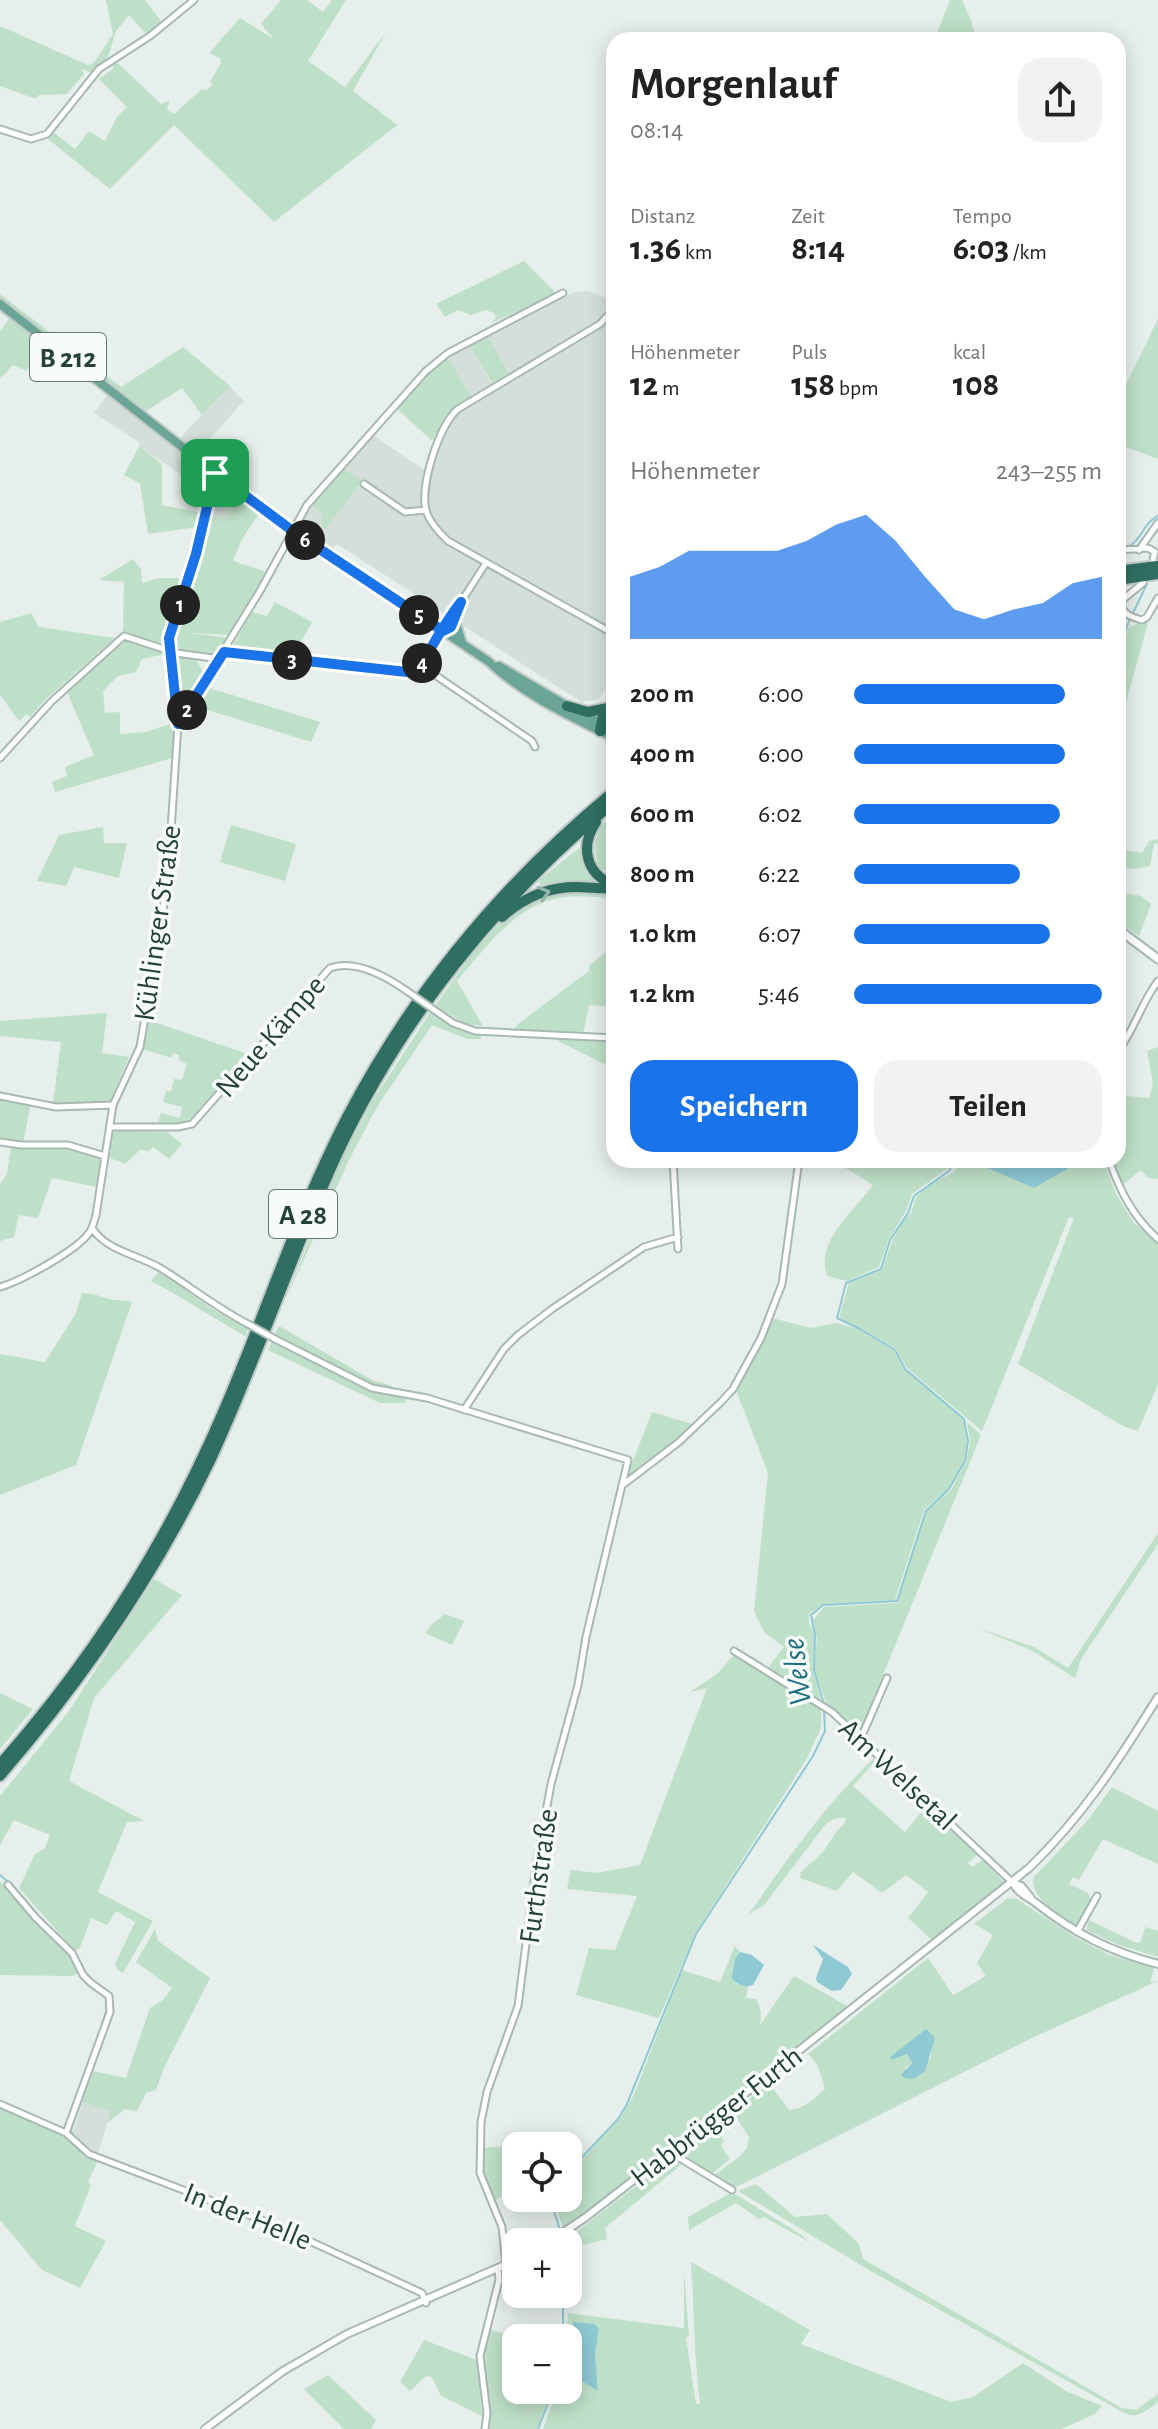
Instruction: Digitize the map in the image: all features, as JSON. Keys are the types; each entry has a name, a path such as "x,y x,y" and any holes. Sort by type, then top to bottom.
{"highway":[{"path":"1126,568 1155,559"},
{"path":"1126,579 1158,574"},
{"path":"567,706 588,712 606,708"},
{"name":"A 28","path":"2,1761 41,1715 99,1636 176,1508 223,1414 330,1152 394,1038 442,969 493,907 569,830 606,798"},
{"name":"A 28","path":"0,1776 91,1662 165,1545 230,1417 308,1221 355,1120 419,1014 484,929 549,859 606,811"},
{"path":"606,813 588,835 586,853 594,872 606,882"},
{"path":"484,929 519,903 544,891 606,886"}],"main road":[{"name":"B 212","path":"0,304 294,532 488,661 604,728"},
{"path":"455,620 462,644"},
{"name":"B 212","path":"488,661 537,696 604,728"},
{"path":"1126,935 1158,959"}],"street":[{"path":"0,129 31,139 47,134 99,69 150,36 194,0"},
{"name":"Kühlinger Straße","path":"0,1287 18,1281 86,1237 92,1228 113,1105 140,1047 168,876 178,724 220,659 307,505 433,364 471,340 563,293"},
{"path":"606,317 448,417 439,433 425,492 426,510 448,541 606,630"},
{"path":"178,724 169,638 196,554 215,473"},
{"path":"364,484 405,512 426,510"},
{"path":"1139,550 1158,523"},
{"path":"1150,533 1155,559"},
{"path":"1126,550 1148,548 1155,559"},
{"path":"416,673 443,631 444,623 486,563"},
{"path":"1126,597 1143,583"},
{"path":"1126,614 1142,620 1158,598"},
{"path":"443,631 451,627 461,602"},
{"path":"0,758 51,702 124,636 170,652 220,659"},
{"path":"157,647 169,638"},
{"path":"224,652 435,675 532,741 535,747"},
{"name":"Neue Kämpe","path":"110,1127 178,1127 192,1124 330,968 338,965 355,967 387,979 440,1014 475,1031 606,1038"},
{"path":"1126,1041 1145,998 1158,981"},
{"path":"0,1096 56,1107 113,1105"},
{"path":"0,1142 27,1146 68,1145 105,1156"},
{"path":"674,1168 678,1249"},
{"path":"624,1484 679,1442 733,1389 761,1338 782,1284 798,1168"},
{"path":"1112,1168 1135,1216 1158,1239"},
{"path":"92,1228 98,1239"},
{"path":"86,1237 98,1239 161,1267 212,1305 372,1388 427,1398 628,1460 624,1484"},
{"path":"464,1410 504,1349 518,1335 644,1247 678,1237"},
{"name":"Furthstraße","path":"502,2228 480,2173 481,2122 487,2092 518,2006 536,1866 551,1784 573,1706 619,1492 624,1484"},
{"name":"Am Welsetal","path":"734,1651 823,1707 861,1738 1013,1883"},
{"path":"861,1738 887,1678"},
{"name":"Habbrügger Furth","path":"571,2228 1013,1883 1084,1809 1114,1768 1158,1697"},
{"path":"1013,1883 1022,1895 1077,1933 1124,1955 1158,1964"},
{"path":"8,1885 72,1953 83,1975 109,1996 110,2012 66,2133"},
{"path":"1077,1933 1097,1896"},
{"name":"In der Helle","path":"0,2104 66,2133 89,2154 321,2244 422,2293 426,2301"},
{"path":"670,2152 732,2190"},
{"path":"205,2429 303,2358 347,2334 502,2267"},
{"path":"485,2429 487,2413 480,2356 499,2280 498,2269"}],"shaded area":[{"path":"588,291 606,298 606,687 599,699 581,702 337,544 332,549 297,528 311,504 323,516 362,482 344,469 373,435 424,470 438,427 453,408 470,396 447,357 469,345 491,383 486,335 575,292"},
{"path":"230,386 244,401 198,452 180,438"},
{"path":"108,394 239,497 225,519 202,513 207,491 197,489 189,480 139,446 140,443 94,413"},
{"path":"82,2102 111,2111 98,2153 80,2144 73,2133"}],"green space":[{"path":"106,0 145,0 162,23 147,35 129,15 116,31 107,60 91,73 82,69 84,74 67,94 39,95 36,99 0,86 0,26 88,65 93,64 113,34"},
{"path":"281,0 307,0 323,12 332,0 346,0 308,61 345,87 386,32 353,91 397,125 274,222 174,125 110,189 48,139 53,132 75,149 89,131 105,141 117,117 127,107 99,79 118,63 161,104 170,100 167,109 174,114 202,89 207,90 213,84 210,82 221,63 220,58 209,53 240,18 274,39 261,24"},
{"path":"950,0 962,0 974,32 938,32"},
{"path":"524,261 557,294 491,323 496,317 486,310 471,315 458,310 445,317 436,304"},
{"path":"0,294 121,387 183,347 230,386 202,415 182,388 146,411 0,298"},
{"path":"10,318 45,348 26,371 13,365 0,379 0,331"},
{"path":"1158,319 1158,459 1126,447 1126,385"},
{"path":"486,335 509,373 492,383 469,345"},
{"path":"447,357 471,396 446,415 432,441 396,408"},
{"path":"139,446 162,464 162,505 202,513 198,527 148,534 140,484 124,475"},
{"path":"344,469 362,481 325,530 321,525 323,516 311,504"},
{"path":"239,497 258,515 242,539 233,561 267,572 230,635 190,633 229,638 217,657 174,650 174,634 178,632 200,560 207,515 225,519"},
{"path":"133,559 141,569 142,583 159,578 186,578 164,639 158,643 123,633 124,582 99,580"},
{"path":"275,602 312,622 292,658 231,649 252,612 267,616"},
{"path":"31,613 39,627 115,638 30,717 27,714 19,721 0,695 0,622"},
{"path":"1149,619 1126,703 1126,636 1129,627"},
{"path":"127,640 165,654 142,659 136,672 118,676 103,691 105,713 120,712 120,734 145,732 174,723 172,758 55,792 52,782 67,776 65,767 94,755 67,692 82,675"},
{"path":"174,657 196,660 205,675 182,712 179,712"},
{"path":"206,687 320,722 311,742 195,706"},
{"path":"606,822 606,871 599,867 595,851 596,838"},
{"path":"231,825 296,844 285,881 220,862"},
{"path":"103,827 104,843 127,843 119,878 74,867 66,886 37,881 59,835"},
{"path":"1158,839 1158,843 1154,844 1150,866 1126,868 1126,850 1142,853 1149,841"},
{"path":"578,849 585,850 598,883 566,881 540,885 539,880"},
{"path":"1126,893 1141,896 1151,904 1139,936 1126,927"},
{"path":"606,894 606,898 564,897 532,908 504,928 479,954 457,981 483,1026 466,1024 435,1006 497,926 523,905 549,896"},
{"path":"606,952 606,1006 589,1005 583,1035 513,1031 589,971 589,966"},
{"path":"431,1011 458,1029 482,1033 481,1039 467,1039 432,1025 377,1107 348,1162 286,1299 341,1161 372,1102"},
{"path":"107,1013 102,1053 129,1057 110,1101 53,1103 61,1042 0,1036 0,1021"},
{"path":"148,1020 248,1054 191,1118 182,1123 157,1125 161,1113 180,1118 182,1107 163,1102 166,1091 171,1091 174,1079 182,1080 187,1064 173,1053 172,1058 142,1049"},
{"path":"558,1037 606,1040 606,1065 558,1041"},
{"path":"1158,1047 1158,1179 1148,1178 1141,1170 1121,1186 1114,1168 1126,1168 1126,1096 1149,1098 1153,1083 1147,1051"},
{"path":"0,1099 31,1102 23,1144 0,1138"},
{"path":"167,1132 182,1144 169,1159 153,1147 149,1151 140,1150 125,1164 110,1158 112,1133"},
{"path":"11,1147 61,1148 101,1158 97,1187 52,1178 38,1218 19,1215 14,1237 0,1241 0,1184 7,1174"},
{"path":"846,1168 948,1168 912,1194 889,1239 879,1267 847,1281 827,1276 826,1251 831,1239 873,1185"},
{"path":"956,1168 1106,1168 1116,1194 1134,1223 1158,1242 1158,1384 1138,1431 1123,1426 1018,1364 1074,1218 1069,1217 982,1431 907,1368 896,1349 839,1317 849,1283 882,1270 892,1241 911,1213 916,1197 928,1186"},
{"path":"160,1270 209,1307 248,1329 245,1336 151,1281"},
{"path":"82,1293 132,1302 76,1465 0,1495 0,1354 45,1362 76,1313"},
{"path":"772,1318 811,1328 836,1323 858,1329 894,1351 904,1369 963,1419 967,1441 964,1461 949,1488 924,1510 895,1600 823,1604 809,1614 814,1635 813,1669 822,1705 767,1669 784,1647 764,1632 754,1611 768,1473 736,1390"},
{"path":"279,1326 393,1389 389,1391 361,1381 274,1335"},
{"path":"272,1341 371,1392 406,1398 405,1403 380,1403 268,1350"},
{"path":"652,1412 695,1425 627,1476"},
{"path":"967,1422 981,1435 859,1734 827,1705 814,1668 817,1639 812,1621 824,1607 897,1603 926,1512 951,1490 966,1462 970,1442"},
{"path":"1158,1533 1158,1544 1081,1659 1075,1678 1031,1650 975,1627 1034,1647 1068,1668"},
{"path":"154,1579 182,1595 94,1698 69,1781 144,1821 127,1822 98,1892 153,1921 123,1973 115,1964 135,1922 116,1911 107,1925 91,1918 80,1948 75,1951 19,1888 35,1854 45,1848 50,1835 14,1820 0,1845 0,1796 69,1711"},
{"path":"445,1614 464,1621 452,1645 425,1633"},
{"path":"734,1655 821,1708 821,1728 806,1760 695,1934 659,2018 576,1995 589,1948 615,1950 637,1896 567,1889 571,1870 596,1873 640,1865 707,1688 690,1692 717,1674"},
{"path":"0,1693 33,1709 0,1749"},
{"path":"875,1757 877,1759 853,1786 905,1832 926,1806 977,1855 968,1863 972,1867 983,1860 1004,1882 934,1942 908,1918 928,1892 906,1875 882,1893 853,1872 837,1891 800,1878 801,1872 823,1852 845,1823 846,1818 840,1818 825,1825 764,1905 749,1914 823,1813"},
{"path":"1112,1787 1158,1811 1158,1864 1103,1839 1079,1880 1073,1877 1069,1884 1088,1893 1091,1901 1076,1925 1041,1899 1033,1885 1034,1877 1087,1821"},
{"path":"0,1881 71,1956 79,1972 73,1976 0,1975"},
{"path":"1008,1898 1017,1899 1078,1939 1110,1955 1154,1968 1150,1982 1158,1981 1034,2037 732,2189 712,2177 747,2148 749,2137 733,2112 769,2083 789,2110 813,2100 825,2089 818,2066 808,2054 928,1958 953,1995 986,1976 977,1963 993,1935 974,1924","holes":["926,2029 933,2042 930,2059 903,2070 912,2063 907,2054 891,2060"]},
{"path":"1089,1920 1137,1943 1141,1941 1145,1927 1158,1931 1158,1957 1119,1945 1086,1930"},
{"path":"155,1929 158,1941 210,1978 156,2090 146,2093 137,2111 125,2109 107,2123 111,2111 82,2102 93,2071 126,2078 150,2008 163,2000 172,1988 136,1962"},
{"path":"735,1946 740,1952 737,1984 748,1986 746,1998 756,1999 761,2015 760,2025 794,1976 849,2007 588,2213 564,2228 558,2212 582,2212 582,2160 620,2118 634,2095 682,1970 720,1982"},
{"path":"0,2108 64,2136 84,2153 83,2156 86,2154 98,2160 75,2226 106,2241 80,2288 42,2270 0,2220"},
{"path":"714,2126 724,2141 721,2145 730,2159 709,2176 677,2155"},
{"path":"502,2146 502,2196 497,2200 484,2182 481,2170 483,2148"},
{"path":"673,2158 682,2164 605,2228 607,2239 582,2245 581,2228"},
{"path":"756,2184 795,2217 827,2214 859,2244 863,2259 1122,2408 1136,2410 1158,2394 1158,2402 1139,2414 1126,2414 874,2273 738,2191"},
{"path":"732,2192 811,2243 764,2217 759,2219 736,2203 689,2230 688,2217"},
{"path":"691,2262 810,2330 801,2344 951,2402 973,2397 1023,2363 1066,2391 1102,2406 1095,2414 1061,2429 543,2429 552,2404 582,2404 582,2381 598,2390 595,2354 599,2329 595,2324 567,2324 568,2313 684,2328 684,2271 689,2336 686,2338 696,2404 700,2403"},
{"path":"491,2330 502,2333 502,2404 546,2404 537,2429 488,2429 482,2355"},
{"path":"424,2340 477,2360 482,2416 441,2396 432,2377 426,2376 410,2391 400,2382"},
{"path":"328,2375 376,2420 371,2429 344,2429 304,2389"}],"water":[{"path":"988,1168 1067,1168 1034,1188"},
{"path":"813,1945 848,1967 852,1974 841,1990 832,1991 817,1982 823,1959"},
{"path":"740,1952 752,1955 764,1965 753,1985 741,1985 732,1978 735,1959"},
{"path":"926,2029 935,2038 925,2071 914,2079 904,2078 901,2075 912,2063 907,2054 891,2060 890,2057"},
{"path":"573,2322 595,2324 599,2329 595,2354 598,2391 582,2381 582,2324"}],"waterway":[{"path":"1128,547 1158,516"},
{"name":"Welse","path":"1126,630 1147,584"},
{"name":"Welse","path":"824,1704 814,1670 815,1635 811,1615 823,1605 897,1601 926,1511 949,1489 965,1461 968,1441 964,1419 905,1369 895,1350 837,1318 846,1283 881,1269 890,1240 908,1213 914,1196 951,1168"},
{"name":"Welse","path":"582,2157 618,2119 627,2104 696,1934 813,1756 825,1731 824,1710"},
{"path":"0,1875 7,1881"},
{"path":"102,2024 108,2006"},
{"path":"73,2136 71,2130 85,2087"},
{"path":"66,2137 80,2151"},
{"name":"Welse","path":"554,2212 559,2228"},
{"name":"Welse","path":"563,2308 563,2324"},
{"name":"Welse","path":"538,2429 548,2404"}],"route":[{"path":"215,473 196,554 169,638 178,724 224,652 416,673 443,631 444,623 461,602 451,627 443,631 338,563 215,473"}]}
